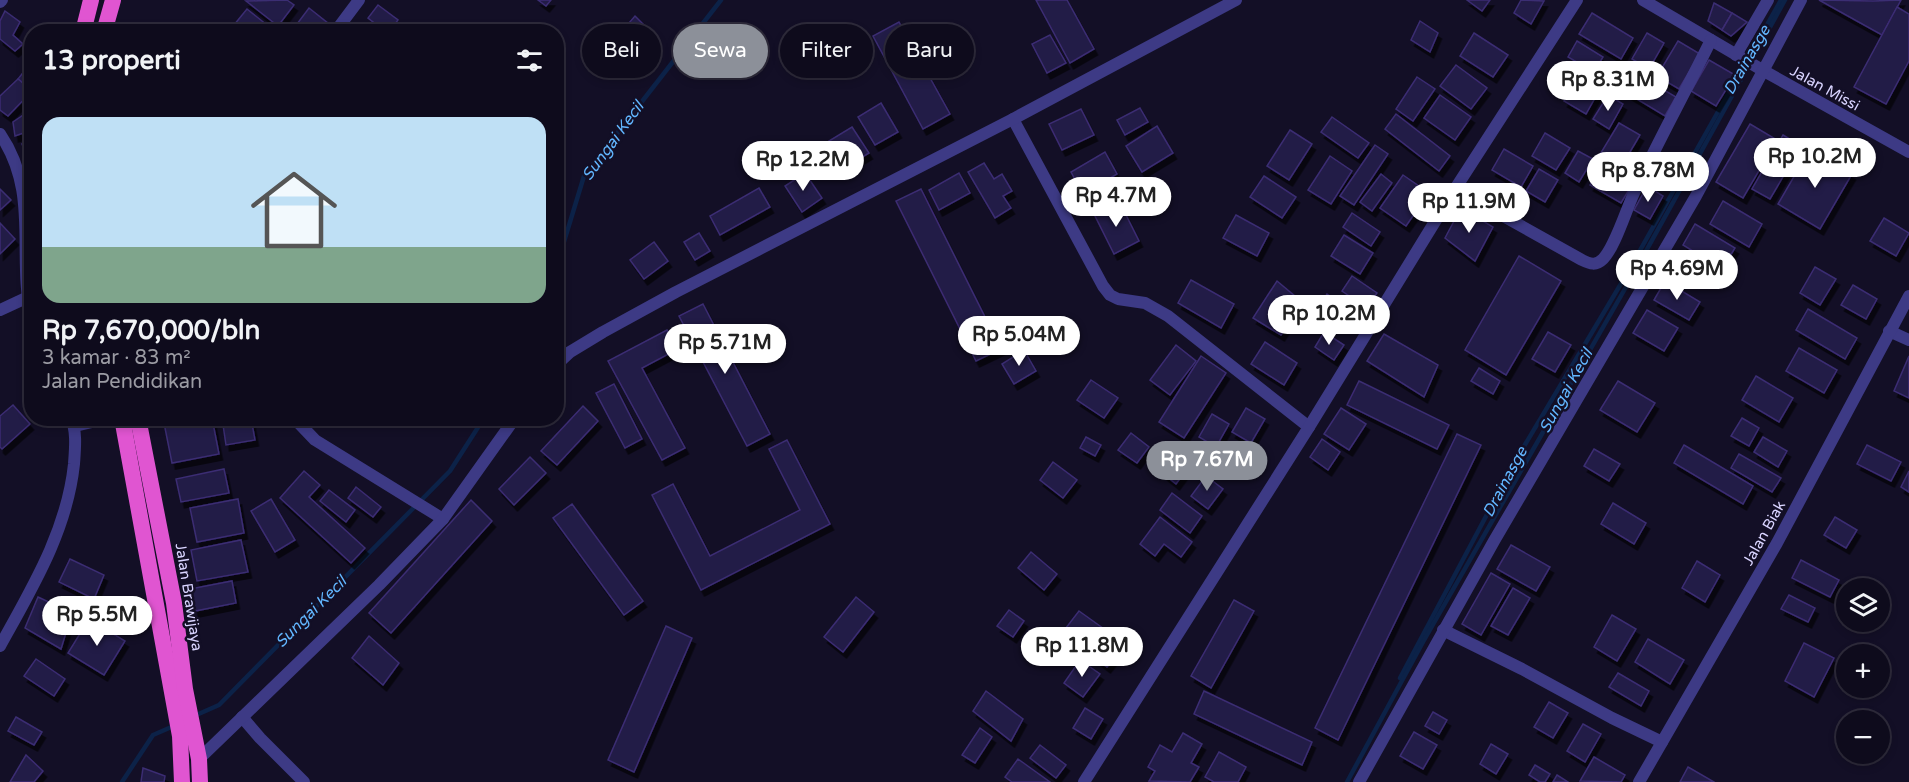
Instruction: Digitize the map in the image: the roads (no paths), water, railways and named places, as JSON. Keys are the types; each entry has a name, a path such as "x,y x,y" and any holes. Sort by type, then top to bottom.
{"highway":[{"path":"85,24 91,0"},
{"path":"106,24 113,0"},
{"name":"Jalan Brawijaya","path":"124,426 186,733 182,782"},
{"name":"Jalan Brawijaya","path":"140,426 174,603 178,689"},
{"name":"Jalan Brawijaya","path":"186,733 199,759 200,782"}],"street":[{"path":"341,24 359,0"},
{"path":"564,358 603,332 676,292 1013,119 1236,0"},
{"path":"1084,782 1309,427 1455,189 1577,0"},
{"path":"1643,0 1740,57 1768,0"},
{"path":"1359,782 1494,541 1696,196 1761,70 1801,0"},
{"path":"1455,189 1582,260 1588,263 1598,263 1605,258 1635,192 1711,40"},
{"name":"Jalan Missi","path":"1740,57 1909,152"},
{"path":"1013,119 1093,270 1110,295 1118,299 1145,303 1168,316 1309,427"},
{"path":"0,134 7,144 22,183 24,200"},
{"name":"Jalan Biak","path":"1640,782 1777,543 1909,296"},
{"path":"0,310 24,299"},
{"path":"1889,332 1909,340"},
{"path":"0,646 57,534 72,482 75,453 73,426"},
{"path":"302,426 315,440 443,519"},
{"path":"199,759 379,585 443,519 509,426"},
{"path":"1443,630 1522,669 1612,718 1662,741"},
{"path":"242,717 304,782"}],"waterway":[{"name":"Sungai Kecil","path":"564,242 584,176 721,0"},
{"name":"Drainasge","path":"1400,678 1517,458 1625,277 1781,0"},
{"name":"Sungai Kecil","path":"1347,782 1423,642 1630,280 1785,0"},
{"name":"Sungai Kecil","path":"194,716 219,705 450,471 479,426"},
{"name":"Sungai Kecil","path":"122,782 153,735 176,725"}]}
